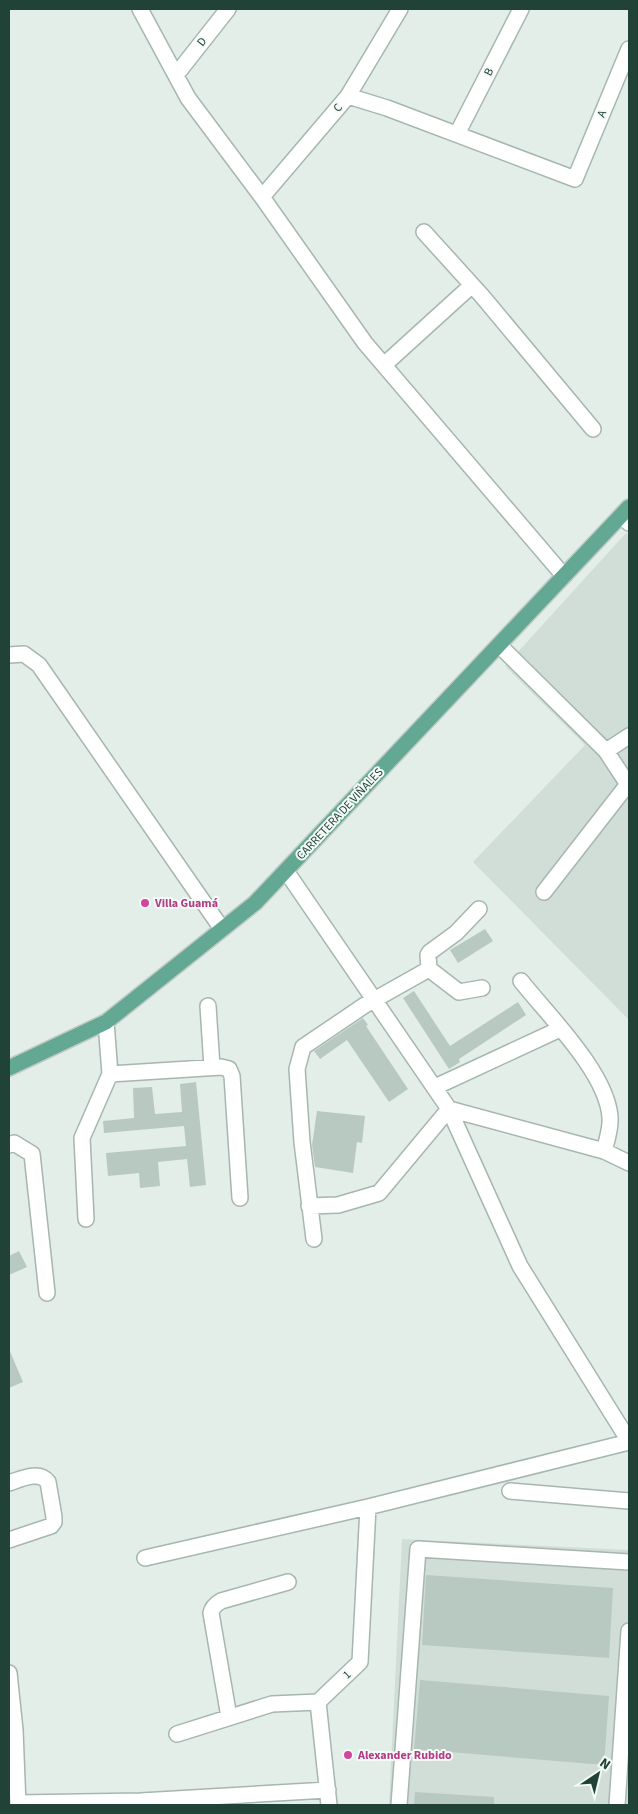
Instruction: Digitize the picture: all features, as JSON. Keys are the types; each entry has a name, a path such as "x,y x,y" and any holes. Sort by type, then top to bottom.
{"main road":[{"name":"CARRETERA DE VIÑALES","path":"9,1068 106,1022 256,903 564,576 627,515"}],"street":[{"path":"140,9 188,98 262,197 365,343 564,576"},
{"name":"D","path":"176,75 228,9"},
{"name":"C","path":"262,197 348,96 400,9"},
{"name":"B","path":"457,134 521,9"},
{"name":"A","path":"457,134 575,179 629,49"},
{"path":"348,96 457,134"},
{"path":"424,232 482,296 593,429"},
{"path":"384,365 471,286"},
{"path":"499,645 606,751 628,785 544,892"},
{"path":"9,655 24,654 39,665 222,929"},
{"path":"606,751 629,736"},
{"path":"145,1558 368,1507 629,1441 520,1266 449,1109 286,871"},
{"path":"479,909 456,932 428,955 429,969 459,992 482,988"},
{"path":"314,1238 302,1142 297,1070 303,1047 374,1000 429,969"},
{"path":"521,981 580,1052 595,1074 608,1105 610,1118 610,1130 604,1151"},
{"path":"208,1006 212,1067"},
{"path":"86,1219 82,1138 110,1074 106,1022"},
{"path":"435,1087 560,1029"},
{"path":"110,1074 212,1067 226,1068 231,1073 240,1198"},
{"path":"309,1206 338,1204 379,1193 449,1109"},
{"path":"449,1109 604,1151 629,1163"},
{"path":"9,1145 14,1143 32,1154 47,1293"},
{"path":"9,1482 32,1476 46,1478 54,1517 54,1522 51,1526 9,1540"},
{"path":"510,1491 629,1501"},
{"name":"1","path":"318,1702 360,1662 368,1507"},
{"path":"399,1805 418,1548 629,1562"},
{"path":"228,1717 211,1613 212,1609 221,1601 288,1582"},
{"path":"617,1805 626,1719 629,1631"},
{"path":"9,1673 18,1804 140,1800 328,1790"},
{"path":"176,1734 272,1704 318,1702 329,1805"}],"shaded area":[{"path":"626,533 629,535 629,1020 473,862 585,745 505,666"},
{"path":"402,1539 629,1550 629,1805 389,1805"}],"building":[{"path":"485,929 493,941 458,963 450,950"},
{"path":"414,991 450,1046 518,1002 526,1015 459,1059 460,1062 449,1069 403,998"},
{"path":"363,1018 368,1025 366,1026 408,1089 389,1102 347,1040 320,1059 314,1051"},
{"path":"196,1082 206,1185 190,1187 187,1159 158,1162 160,1186 140,1188 139,1173 108,1176 106,1153 186,1146 184,1126 104,1133 103,1121 134,1118 133,1088 152,1087 155,1114 182,1112 180,1084"},
{"path":"317,1111 365,1116 362,1143 357,1142 353,1173 315,1167 312,1145"},
{"path":"19,1251 27,1267 9,1275 9,1256"},
{"path":"9,1349 23,1382 9,1388"},
{"path":"426,1575 613,1588 609,1658 422,1645"},
{"path":"420,1680 609,1696 604,1765 414,1749"},
{"path":"415,1792 494,1797 494,1805 414,1805"}],"place":[{"name":"Villa Guamá","path":"145,903"},
{"name":"Alexander Rubido","path":"348,1755"}]}
